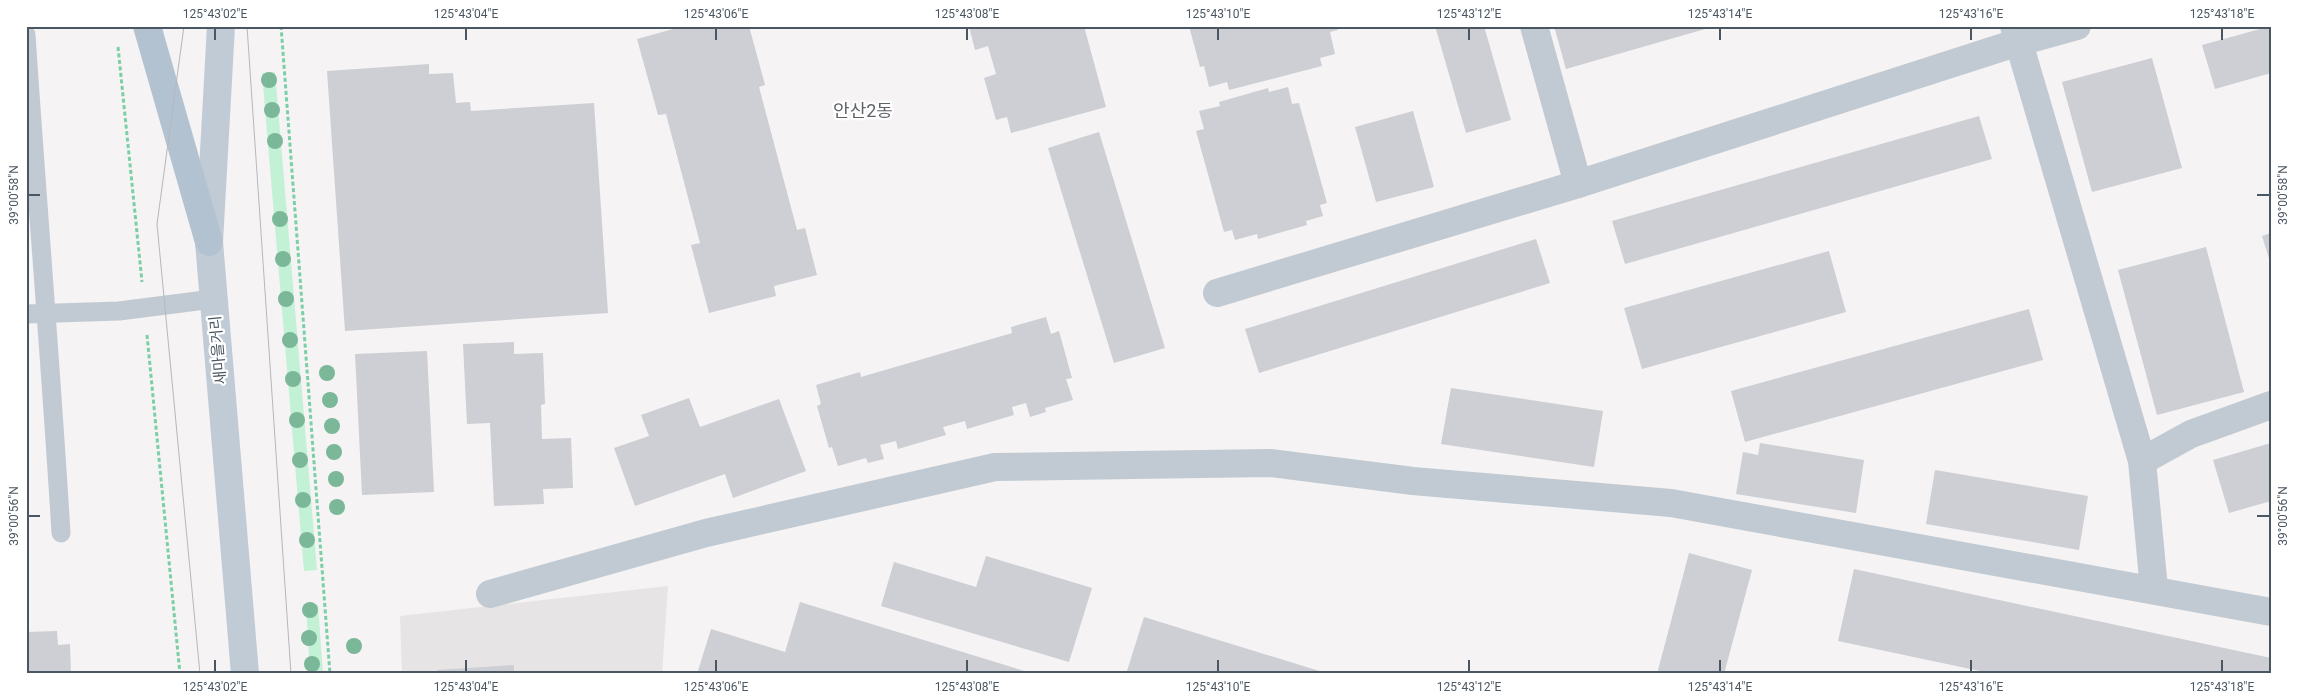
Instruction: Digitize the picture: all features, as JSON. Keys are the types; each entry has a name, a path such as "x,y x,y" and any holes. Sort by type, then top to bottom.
{"main road":[{"path":"147,26 209,242"},
{"name":"새마을거리","path":"222,26 209,242 245,674"}],"street":[{"path":"1534,26 1578,184"},
{"path":"1217,293 1578,184 2016,34 2077,26"},
{"path":"2016,34 2142,461 2154,589"},
{"path":"2142,461 2191,434 2271,405"},
{"path":"490,594 706,533 995,467 1270,463 1414,481 1671,503 2154,589 2271,612"}],"lane":[{"path":"26,35 61,533"},
{"path":"26,314 145,308 213,299"}],"path":[{"path":"281,26 330,674"},
{"path":"117,42 180,674"}],"shaded area":[{"path":"668,586 662,674 402,674 400,616"}],"green space":[{"path":"275,72 317,570 304,571 262,73"},
{"path":"318,605 323,674 310,674 306,606"}],"building":[{"path":"684,26 749,26 765,85 759,87 797,230 805,228 817,275 774,286 776,296 709,313 691,245 700,243 666,114 658,115 637,39"},
{"path":"969,26 1084,26 1106,107 1011,133 1007,117 996,120 984,78 996,74 988,46 975,50"},
{"path":"1189,26 1337,26 1338,30 1330,32 1335,54 1320,58 1322,66 1229,90 1227,82 1209,87 1204,66 1200,67"},
{"path":"1435,26 1484,26 1511,120 1466,133"},
{"path":"1554,26 1712,26 1712,27 1566,69"},
{"path":"2271,26 2271,73 2215,89 2202,45"},
{"path":"2152,58 2182,168 2092,192 2062,82"},
{"path":"429,64 429,74 453,73 456,103 470,102 471,111 594,103 608,313 345,331 327,71"},
{"path":"1288,87 1292,104 1299,103 1327,203 1320,205 1323,216 1306,221 1307,225 1258,239 1257,234 1235,240 1232,230 1224,232 1196,131 1204,129 1199,111 1220,106 1219,102 1268,88 1269,92"},
{"path":"1413,111 1434,187 1376,202 1355,127"},
{"path":"1979,116 1992,159 1625,264 1612,221"},
{"path":"1099,132 1165,348 1114,363 1048,148"},
{"path":"2271,233 2271,262 2270,262 2262,236"},
{"path":"1536,239 1550,283 1259,373 1245,329"},
{"path":"2206,247 2244,392 2157,415 2118,270"},
{"path":"1829,251 1846,312 1642,369 1624,308"},
{"path":"2029,309 2043,360 1745,442 1731,391"},
{"path":"1046,317 1051,334 1059,331 1072,378 1066,379 1073,400 1045,408 1046,412 1030,417 1026,403 1012,407 1014,415 967,429 965,421 943,427 946,435 898,449 896,441 880,445 884,459 868,463 866,458 838,466 832,447 829,448 817,406 821,404 816,385 860,372 861,377 1012,333 1011,327"},
{"path":"514,342 514,354 543,353 545,404 541,405 542,439 571,438 573,488 543,489 544,504 494,506 490,423 467,424 463,344"},
{"path":"427,351 434,492 362,495 355,354"},
{"path":"1451,388 1603,411 1594,467 1441,444"},
{"path":"689,398 700,427 779,399 806,471 733,498 725,474 635,506 614,448 649,436 641,415"},
{"path":"1760,443 1864,460 1856,513 1736,494 1743,452 1758,455"},
{"path":"2271,443 2271,501 2229,513 2213,460"},
{"path":"1935,470 2088,496 2079,550 1926,524"},
{"path":"1689,553 1752,570 1724,674 1657,674"},
{"path":"986,556 1092,588 1069,662 881,606 894,562 976,587"},
{"path":"1854,569 2271,658 2271,674 1994,674 1838,641"},
{"path":"800,602 1031,674 697,674 711,629 785,652"},
{"path":"1144,617 1326,673 1326,674 1126,674"},
{"path":"57,631 58,645 70,644 71,674 26,674 26,632"},
{"path":"514,665 514,674 437,674 437,670"}],"tram line":[{"path":"184,26 157,224 200,674"},
{"path":"247,26 291,674"}],"district":[{"name":"안산2동","path":"863,111"}]}
